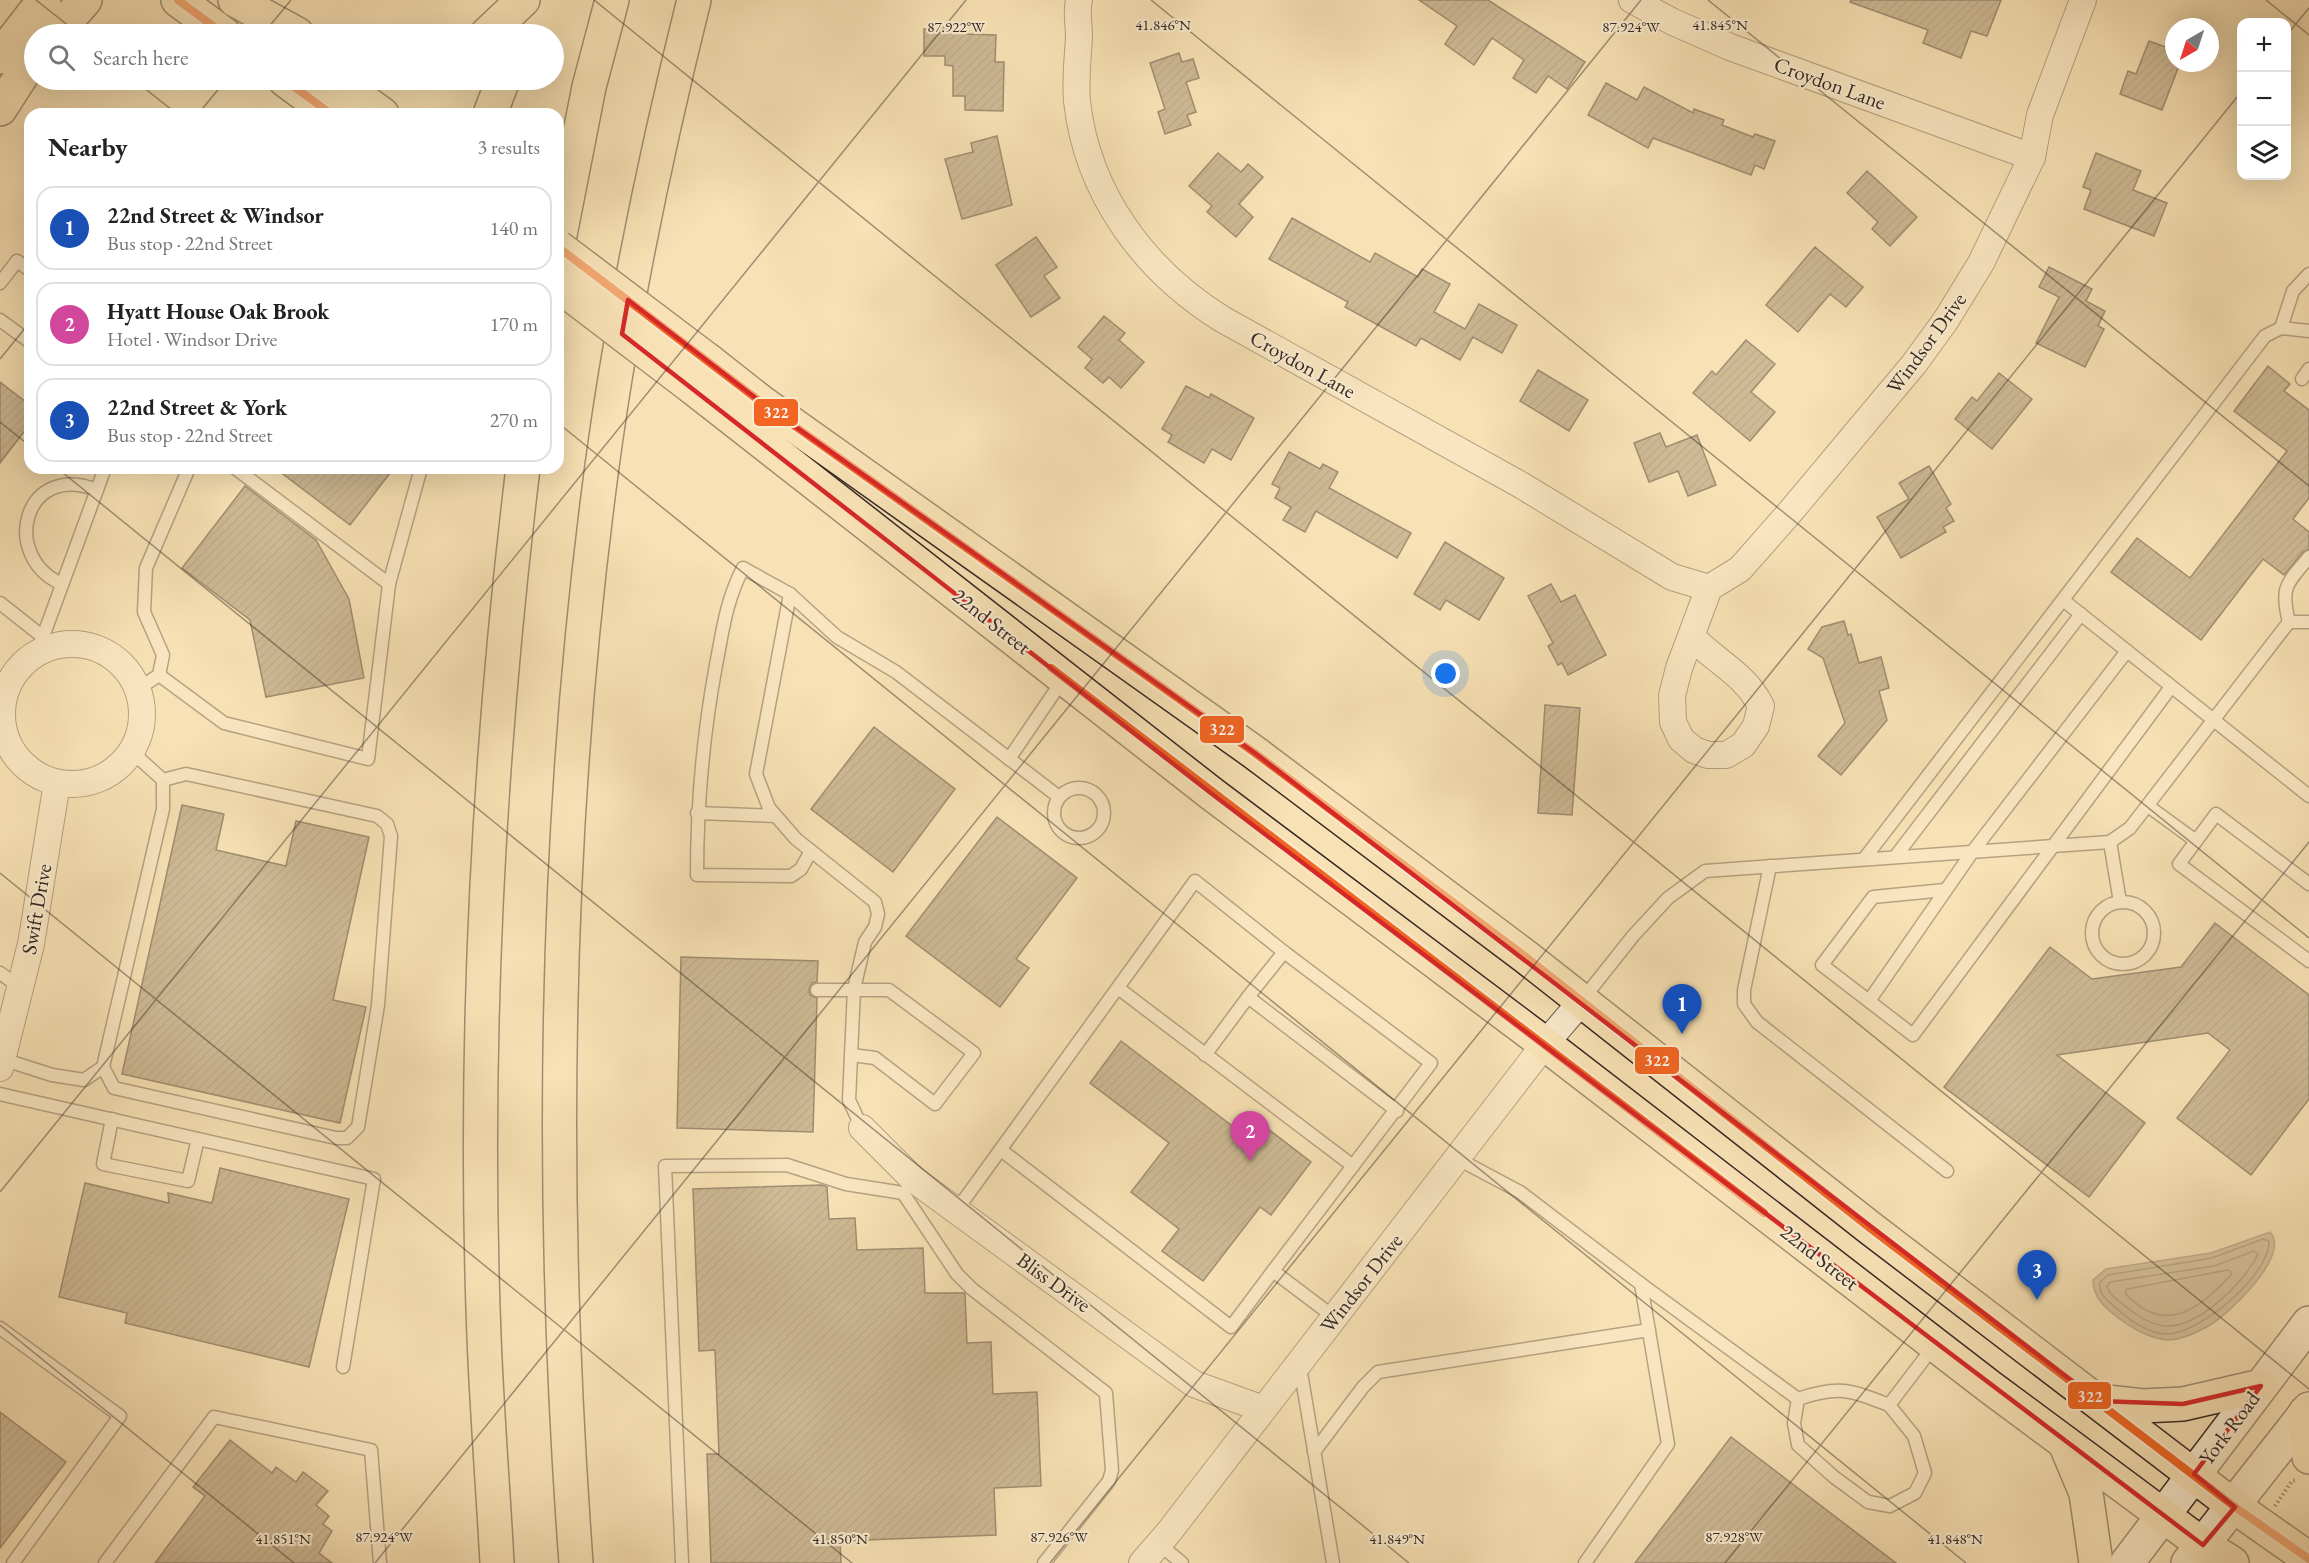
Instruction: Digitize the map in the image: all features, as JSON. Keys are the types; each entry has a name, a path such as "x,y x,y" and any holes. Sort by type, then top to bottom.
{"main road":[{"path":"36,24 44,0"},
{"path":"55,24 71,0"},
{"path":"64,24 85,0"},
{"path":"178,0 210,24"},
{"path":"229,0 261,24"},
{"path":"235,0 279,24"},
{"path":"498,24 523,0"},
{"path":"525,24 534,0"},
{"path":"564,216 590,87 612,0"},
{"path":"576,1563 564,1356 560,1187 564,953 577,716 598,498 616,373 647,201 694,0"},
{"path":"0,109 22,63"},
{"path":"299,90 323,108"},
{"path":"349,90 373,108"},
{"path":"492,108 499,90"},
{"name":"22nd Street","path":"564,251 700,374 1064,678 1212,794 1545,1044 1935,1345 2164,1514 2196,1554 2232,1563"},
{"name":"22nd Street","path":"564,289 700,374 761,402 1255,753 1526,957 1870,1228 2235,1507 2309,1559"},
{"path":"497,1563 484,1338 482,1052 498,709 522,474"},
{"name":"York Road","path":"2127,1563 2309,1323"},
{"path":"2098,1401 2143,1406 2183,1404 2261,1386"},
{"path":"2304,1468 2307,1411"},
{"path":"2196,1554 2235,1507 2307,1411"},
{"path":"2065,1443 2086,1493 2097,1563"}],"street":[{"name":"Croydon Lane","path":"1078,0 1077,101 1096,175 1112,208 1131,238 1177,289 1222,319 1521,485 1672,578 1709,588"},
{"name":"Croydon Lane","path":"1632,0 1730,47 2032,157"},
{"name":"Windsor Drive","path":"1709,588 1740,569 1914,364 1946,320 1981,263 2032,157 2040,115 2084,0"},
{"path":"1692,637 1709,588"},
{"path":"40,645 83,645 112,658 125,668 138,689 142,721 132,752 118,768 100,779 79,784 57,783 38,776 21,763 9,745 3,725 4,682 40,645"},
{"name":"Swift Drive","path":"1,1064 21,988 57,783"},
{"name":"Windsor Drive","path":"1150,1554 1545,1044 1581,1002"},
{"name":"Bliss Drive","path":"862,1128 908,1186 956,1211 1194,1384 1263,1409"}],"lane":[{"path":"0,283 17,261 24,266"},
{"path":"2281,328 2293,291 2309,274"},
{"path":"0,320 24,338"},
{"path":"1864,859 2265,336 2281,328 2309,331"},
{"path":"0,603 40,645 103,474"},
{"path":"138,689 159,675 163,655 144,612 146,568 186,474"},
{"path":"243,474 389,584"},
{"path":"159,675 224,723 368,759 389,584 419,474"},
{"path":"62,584 47,579 34,569 25,555 21,540 21,524 27,509 37,496 51,487 66,483 82,484 97,490"},
{"path":"2289,622 2283,599 2286,585 2309,557"},
{"path":"811,851 801,869 791,876 697,875 697,813 708,708 729,595 743,568 790,594 837,637 896,672 1059,797"},
{"path":"790,594 756,774 769,808 796,839 875,902 876,921 865,942 854,988 849,1100 862,1128"},
{"path":"2063,600 2309,796"},
{"path":"1895,857 2081,614"},
{"path":"1581,1002 1633,936 1668,898 1705,871 2110,842 2130,828 2148,806 2289,622"},
{"path":"2289,622 2309,622"},
{"path":"1869,1001 1973,851 2127,651"},
{"path":"1009,759 1064,678"},
{"path":"1945,890 1873,897 1822,965 1913,1035 2171,687"},
{"path":"132,752 163,780 163,809 103,1067 114,1088 336,1138 347,1138 358,1127 378,1005 391,836 387,824 377,816 186,774 163,780"},
{"path":"1074,788 1091,791 1098,796 1104,813 1098,829 1092,835 1075,838 1060,830 1053,813 1059,797 1074,788"},
{"path":"2148,806 2196,841"},
{"path":"697,813 776,816"},
{"path":"2309,884 2216,814 2179,864 2309,961"},
{"path":"2110,842 2120,902"},
{"path":"1770,866 1743,990 1744,1004 1757,1022 1947,1171"},
{"path":"956,1211 1000,1150 1118,988 1195,881 1284,952 1431,1063 1397,1111 1231,1327 1000,1150"},
{"path":"2120,902 2134,904 2143,909 2154,928 2150,948 2134,963 2124,964 2104,958 2097,951 2091,932 2098,913 2105,906 2120,902"},
{"path":"1205,1055 1284,952"},
{"path":"0,973 21,988"},
{"path":"817,990 854,988 889,990 974,1053 935,1104 875,1058 852,1055"},
{"path":"1118,988 1353,1166"},
{"path":"1248,997 1397,1111"},
{"path":"1,1064 84,1080 103,1067"},
{"path":"0,1094 374,1179 343,1367"},
{"path":"112,1119 103,1164 188,1181 198,1139"},
{"path":"1458,1159 1520,1192 1798,1399"},
{"path":"682,1563 665,1166 787,1164 846,1184 908,1186 957,1274 972,1289 1106,1393 1112,1470 1109,1480 1044,1563"},
{"path":"1273,1271 1334,1317"},
{"path":"1585,1563 1668,1444 1641,1284"},
{"path":"0,1328 120,1416 12,1563"},
{"path":"1314,1452 1378,1372 1649,1330"},
{"path":"1889,1405 1935,1345"},
{"path":"1299,1362 1333,1563"},
{"path":"1825,1390 1855,1392 1889,1405 1914,1436 1924,1473 1915,1493 1890,1506 1868,1502 1826,1471 1798,1444 1794,1423 1798,1399 1825,1390"},
{"path":"105,1563 214,1417 371,1450 380,1563"},
{"path":"1150,1554 1182,1563"}],"path":[{"path":"2280,1499 2304,1468"}],"highlighted area":[{"path":"628,300 761,402 1255,753 2098,1401 2183,1404 2261,1386 2194,1474 2235,1507 2203,1545 1212,794 622,334"}],"water":[{"path":"2270,1232 2274,1242 2272,1255 2255,1283 2219,1319 2184,1337 2167,1340 2141,1332 2108,1309 2100,1301 2093,1286 2093,1280 2106,1269 2211,1253"}],"building":[{"path":"1419,0 1488,0 1585,62 1567,89 1548,76 1536,93 1513,78 1524,60 1492,38 1474,65 1445,44 1457,26"},
{"path":"1851,0 2001,0 1987,36 1971,31 1961,58 1923,43 1928,30 1850,2"},
{"path":"924,29 967,29 967,34 996,35 995,62 1004,62 1003,111 965,110 965,96 953,96 953,66 945,65 945,56 924,56"},
{"path":"2149,41 2165,47 2165,72 2177,72 2162,110 2120,94 2128,71 2136,74"},
{"path":"1179,53 1182,62 1193,59 1199,78 1186,82 1196,112 1187,115 1191,125 1165,134 1158,112 1165,109 1150,63"},
{"path":"1606,83 1637,100 1644,87 1693,113 1694,109 1724,120 1722,125 1753,137 1755,134 1775,141 1764,169 1755,165 1751,175 1653,138 1648,148 1588,115"},
{"path":"997,136 1012,205 962,219 945,159 973,152 971,143"},
{"path":"1218,153 1241,172 1248,164 1263,177 1239,204 1253,217 1236,237 1207,212 1212,206 1189,186"},
{"path":"2096,153 2141,171 2133,190 2167,203 2154,236 2084,209 2091,190 2083,187"},
{"path":"1867,171 1917,217 1890,246 1872,229 1878,222 1847,193"},
{"path":"1292,218 1370,262 1375,253 1418,277 1422,269 1450,284 1434,312 1465,329 1479,304 1517,325 1502,353 1473,337 1460,360 1421,338 1416,346 1345,307 1348,302 1269,259"},
{"path":"1036,237 1057,267 1044,276 1060,298 1031,317 996,265"},
{"path":"1815,247 1863,287 1846,307 1830,294 1798,332 1766,305"},
{"path":"2049,267 2092,289 2086,301 2105,311 2098,326 2104,329 2085,367 2036,343 2059,297 2039,287"},
{"path":"1104,316 1125,333 1119,340 1144,362 1121,388 1109,377 1103,383 1085,368 1092,359 1078,347"},
{"path":"1746,340 1775,364 1751,392 1775,412 1750,441 1693,393 1712,371 1716,375"},
{"path":"2268,366 2290,384 2284,391 2309,410 2309,498 2293,519 2309,532 2309,549 2303,552 2284,575 2263,559 2201,640 2111,572 2137,538 2190,578 2287,451 2234,411"},
{"path":"1538,370 1588,400 1569,431 1520,401"},
{"path":"1999,373 2032,399 1992,449 1955,419 1972,397 1977,401"},
{"path":"0,382 24,400 24,432 0,463"},
{"path":"1186,386 1209,398 1211,394 1254,418 1231,460 1212,449 1204,463 1168,442 1172,435 1162,429"},
{"path":"1660,433 1666,447 1697,435 1716,485 1688,496 1678,471 1649,482 1634,443"},
{"path":"1289,452 1320,469 1323,464 1338,472 1329,488 1411,533 1397,558 1316,511 1305,532 1283,520 1291,507 1275,498 1280,488 1272,484"},
{"path":"1929,466 1951,504 1946,508 1954,521 1943,527 1946,532 1901,558 1877,517 1909,499 1899,483"},
{"path":"283,474 389,474 350,525"},
{"path":"245,486 316,540 349,599 364,678 266,697 250,620 182,568"},
{"path":"1445,542 1504,578 1479,620 1446,600 1440,610 1414,594"},
{"path":"1551,584 1561,602 1575,595 1606,655 1568,675 1562,663 1558,665 1548,646 1553,643 1528,596"},
{"path":"1844,621 1848,635 1851,634 1859,663 1881,657 1889,688 1879,691 1887,720 1841,775 1818,756 1845,723 1823,658 1808,649 1822,627"},
{"path":"1545,705 1580,708 1572,815 1538,813"},
{"path":"874,727 955,789 893,872 811,809"},
{"path":"182,805 224,814 216,850 286,866 296,821 369,837 333,1000 366,1007 340,1123 122,1074"},
{"path":"997,817 1077,878 1016,959 1029,968 1000,1007 906,936"},
{"path":"2215,923 2309,995 2309,1099 2251,1175 2177,1118 2230,1050 2208,1033 2057,1055 2145,1123 2089,1197 1944,1087 2050,947 2092,979 2181,967"},
{"path":"681,957 818,961 817,982 812,983 809,989 810,995 817,998 813,1132 677,1128"},
{"path":"1121,1041 1256,1144 1268,1129 1311,1162 1271,1215 1260,1207 1203,1281 1162,1251 1179,1229 1131,1192 1169,1143 1090,1083"},
{"path":"220,1168 349,1199 309,1367 125,1323 127,1313 59,1297 85,1183 169,1203 168,1193 212,1203"},
{"path":"822,1185 827,1187 829,1219 855,1218 857,1250 923,1248 925,1293 965,1293 967,1343 991,1342 993,1394 1037,1392 1041,1486 994,1488 996,1535 840,1541 841,1563 711,1563 707,1454 719,1454 715,1350 699,1351 693,1189"},
{"path":"0,1412 66,1462 0,1548"},
{"path":"1731,1437 1896,1563 1635,1563"},
{"path":"230,1440 272,1473 276,1467 296,1482 303,1472 328,1491 316,1505 329,1516 323,1524 332,1531 319,1553 332,1563 155,1563 205,1496 193,1487"}],"transit line":[{"name":"322","path":"178,0 210,24"},
{"name":"322","path":"299,90 323,108"},
{"name":"322","path":"564,252 761,402 1255,753 1526,957 1870,1228 2235,1507 2309,1559"},
{"name":"322","path":"1051,668 1764,1213"}],"place":[{"name":"22nd Street & Windsor","path":"1682,1034"},
{"name":"Hyatt House Oak Brook","path":"1250,1161"},
{"name":"22nd Street & York","path":"2037,1300"}]}
